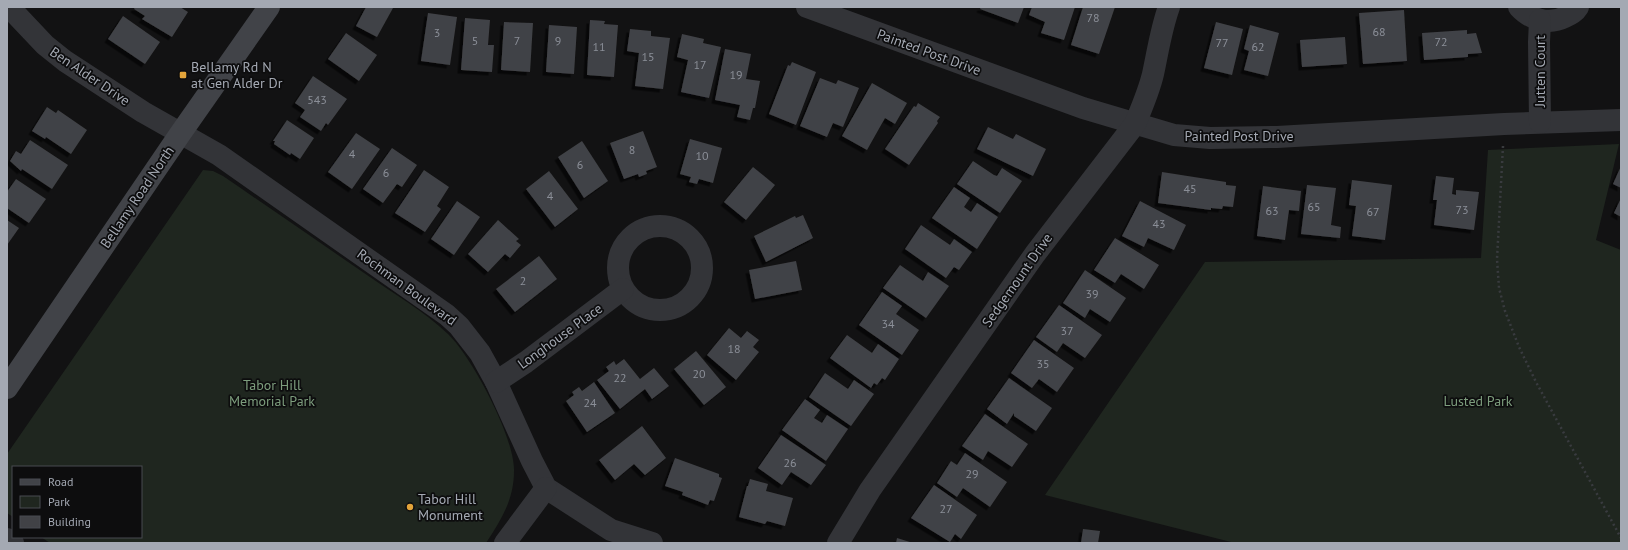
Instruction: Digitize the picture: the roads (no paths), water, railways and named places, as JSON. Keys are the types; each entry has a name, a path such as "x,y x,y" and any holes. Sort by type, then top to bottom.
{"street":[{"name":"Ben Alder Drive","path":"9,7 45,45 66,61 180,134"},
{"name":"Bellamy Road North","path":"7,388 180,134 269,7"},
{"name":"Painted Post Drive","path":"807,7 1083,108 1174,135 1210,138 1277,137 1540,122 1621,120"},
{"name":"Sedgemount Drive","path":"838,543 870,490 1035,254 1135,124 1146,100 1153,75 1162,26 1169,7"},
{"name":"Jutten Court","path":"1518,7 1526,15 1540,20 1557,21 1576,11 1578,7"},
{"name":"Jutten Court","path":"1540,20 1540,122"},
{"name":"Rochman Boulevard","path":"180,134 219,155 447,315 459,326 480,353 496,382 546,488 611,530 652,543"},
{"name":"Longhouse Place","path":"496,382 526,362 622,289"},
{"path":"505,543 546,488"},
{"path":"7,539 13,543"}],"place":[{"name":"Bellamy Rd N at Gen Alder Dr","path":"183,75"},
{"name":"Tabor Hill Monument","path":"410,507"}],"park label":[{"name":"Tabor Hill Memorial Park","path":"272,394"},
{"name":"Lusted Park","path":"1478,401"}]}
